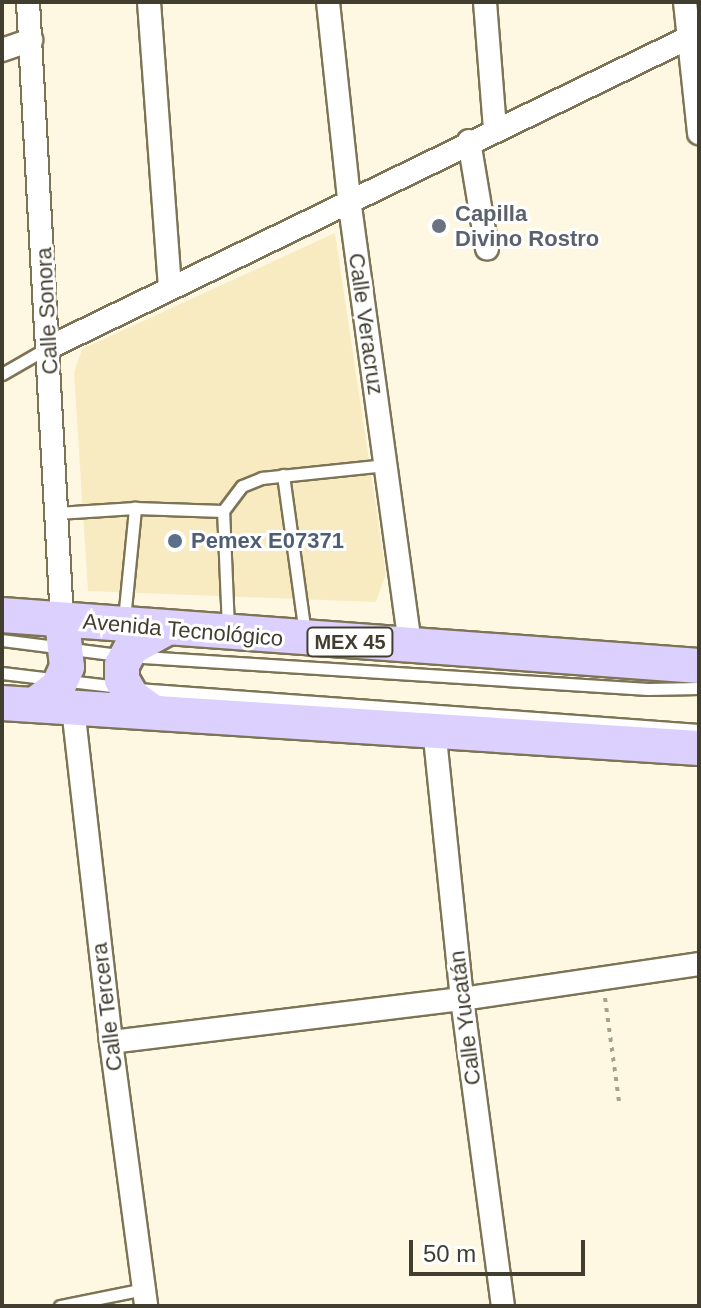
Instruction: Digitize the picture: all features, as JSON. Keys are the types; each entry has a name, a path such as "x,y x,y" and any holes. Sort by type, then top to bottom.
{"main road":[{"name":"Avenida Tecnológico","path":"2,615 66,665 153,712 434,728 699,748"},
{"name":"Avenida Tecnológico","path":"18,704 66,665 126,656 167,628 699,666"},
{"path":"126,656 132,697 153,712"}],"street":[{"name":"Calle Sonora","path":"28,2 66,665"},
{"path":"149,2 170,287"},
{"name":"Calle Veracruz","path":"328,2 349,199 410,646"},
{"path":"485,2 495,128"},
{"path":"685,2 699,133"},
{"path":"50,347 495,128 688,38"},
{"path":"2,50 31,40"},
{"path":"469,141 487,249"},
{"name":"Calle Tercera","path":"66,665 145,1298"},
{"name":"Calle Yucatán","path":"434,728 462,999 503,1306"},
{"path":"111,1042 462,999 699,964"}],"lane":[{"path":"2,374 50,347"},
{"path":"228,632 223,511 246,483 283,475 385,465"},
{"path":"283,475 305,639"},
{"path":"57,513 135,508 223,511"},
{"path":"126,656 135,508"},
{"path":"2,640 66,665"},
{"path":"126,656 699,730"},
{"path":"2,673 126,656 648,689 699,688"},
{"path":"60,1306 145,1298"}],"path":[{"path":"602,980 619,1101"}],"shaded area":[{"path":"335,233 386,574 376,602 88,591 74,373 82,349"}],"place":[{"name":"Capilla Divino Rostro","path":"439,226"},
{"name":"Pemex E07371","path":"175,541"}]}
